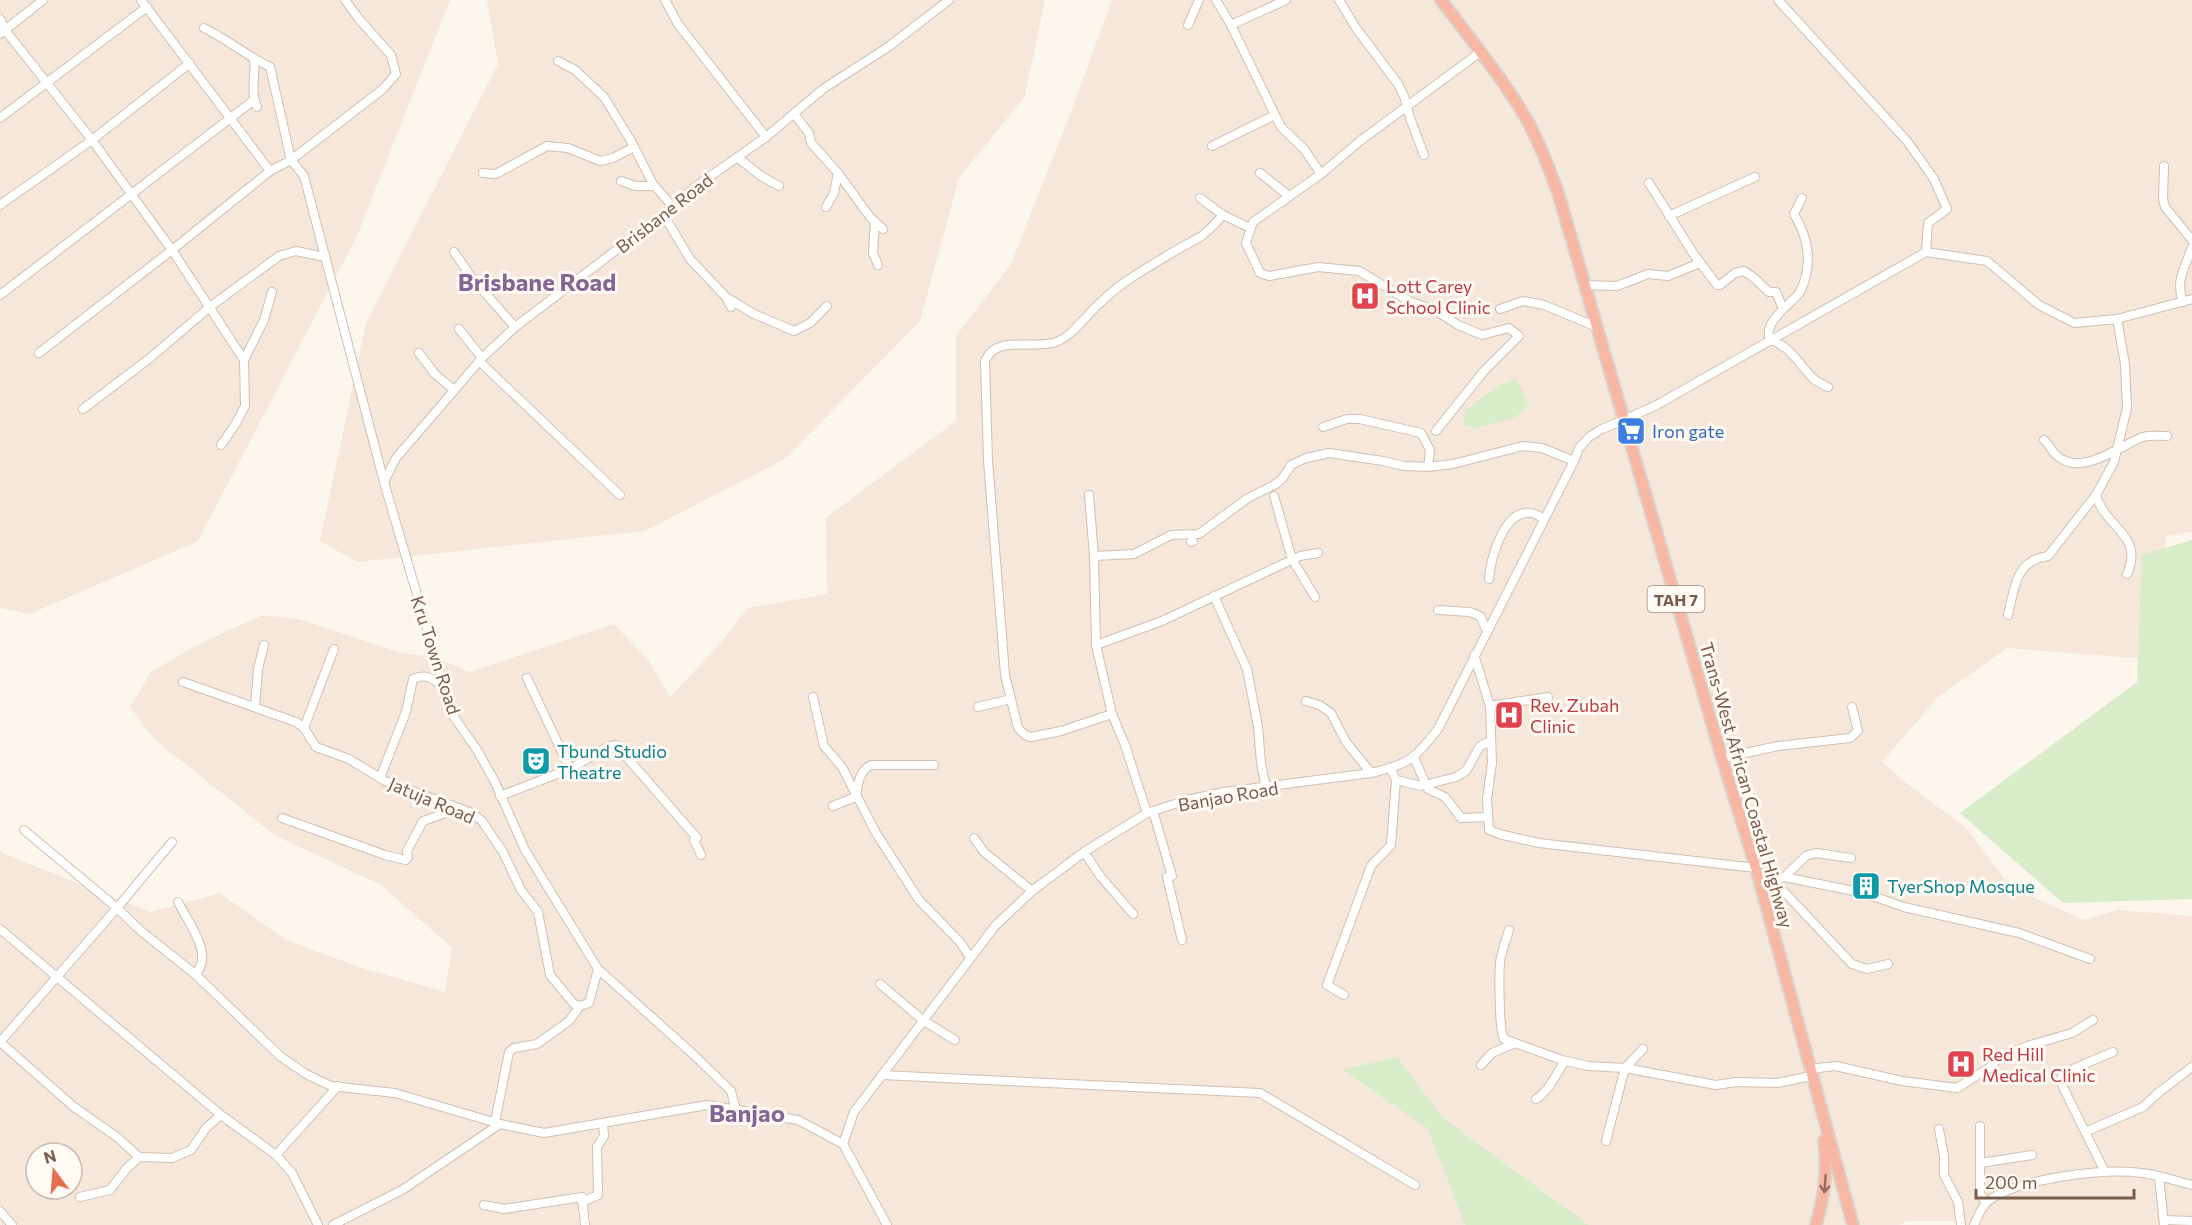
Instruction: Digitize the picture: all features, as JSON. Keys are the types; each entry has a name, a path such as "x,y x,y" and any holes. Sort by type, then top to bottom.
{"highway":[{"name":"Trans-West African Coastal Highway","path":"1441,0 1508,91 1527,121 1559,196 1756,868 1853,1225"},
{"path":"1811,1076 1823,1135 1826,1166 1824,1195 1816,1225"}],"street":[{"path":"2,32 43,0"},
{"path":"141,0 270,171"},
{"path":"39,353 270,171 291,159 383,89 396,74 392,55 358,19 345,0"},
{"path":"665,0 678,24 766,137"},
{"name":"Brisbane Road","path":"384,482 396,458 418,435 480,359 515,327 673,207 695,187 766,137 823,89 888,47 949,0"},
{"path":"1188,25 1199,0"},
{"path":"1216,0 1281,127 1304,149 1321,174"},
{"path":"1231,26 1286,0"},
{"path":"1340,0 1356,28 1398,84 1424,155"},
{"path":"1778,0 1907,141 1934,179 1947,209 1928,223 1926,252 1988,261 2039,305 2074,323 2117,319 2192,299"},
{"path":"0,118 147,7"},
{"path":"0,19 2,32 47,82 92,140 172,250 244,360"},
{"path":"0,296 231,117 256,104 252,92 255,73 254,59 225,38 204,28"},
{"path":"1436,431 1484,371 1519,336 1509,328 1482,335 1458,325 1435,310 1411,302 1359,271 1318,267 1280,275 1269,276 1260,273 1246,243 1253,222 1321,174 1360,141 1479,52"},
{"name":"Kru Town Road","path":"254,59 270,67 291,159 304,176 384,482 452,714 477,750 525,850 598,969 694,1054 731,1091 736,1110"},
{"path":"558,61 575,70 604,97 636,150 654,186 673,207"},
{"path":"0,205 92,140 190,63"},
{"path":"794,114 809,133 812,143 883,229"},
{"path":"1212,146 1275,115"},
{"path":"483,173 496,174 548,146 568,148 600,160 636,150"},
{"path":"737,157 761,176 779,186"},
{"path":"2164,166 2163,199 2165,207 2192,240"},
{"path":"826,207 834,193 838,173"},
{"path":"1260,174 1289,196"},
{"path":"1669,216 1755,177"},
{"path":"621,181 635,186 654,186"},
{"path":"1649,183 1717,285 1735,273 1744,271 1754,277 1769,292 1776,292 1783,309"},
{"path":"1200,198 1223,215 1250,228"},
{"path":"1802,198 1794,214 1803,229 1809,264 1799,294 1769,327 1768,334 1770,340 1777,342 1792,353 1815,380 1828,387"},
{"path":"663,214 690,259 726,297 754,314 794,331 810,323 827,306"},
{"path":"1112,714 1062,731 1031,737 1020,732 1005,675 988,460 985,361 989,353 997,348 1012,344 1039,345 1056,342 1070,333 1121,286 1203,234 1223,215"},
{"path":"875,222 873,253 878,265"},
{"path":"2183,302 2179,292 2179,281 2192,247"},
{"path":"83,409 150,358 210,307 279,256 296,251 320,256 325,254"},
{"path":"454,252 488,298 515,327"},
{"name":"Banjao Road","path":"843,1144 854,1112 970,957 995,926 1032,891 1084,852 1150,812 1215,794 1391,769 1414,758 1438,729 1579,448 1589,436 1655,406 1926,252"},
{"path":"1585,285 1617,286 1648,274 1668,276 1700,262"},
{"path":"221,445 236,425 245,406 244,360 264,320 272,292"},
{"path":"726,297 730,308"},
{"path":"1500,309 1522,301 1544,304 1597,327"},
{"path":"2008,615 2016,583 2024,566 2035,558 2048,556 2096,495 2114,462 2127,408 2125,364 2117,319"},
{"path":"459,329 480,359 620,495"},
{"path":"419,353 435,374 454,390"},
{"path":"1323,427 1347,419 1360,419 1421,433 1430,450 1428,467"},
{"path":"2044,440 2055,454 2068,462 2091,462 2145,436 2167,436"},
{"path":"1094,556 1134,554 1171,535 1199,534 1248,498 1282,479 1291,465 1306,458 1329,453 1404,466 1428,467 1453,464 1523,446 1542,448 1574,461"},
{"path":"1089,495 1094,556 1096,645 1112,714 1150,812 1169,877 1182,940"},
{"path":"2096,495 2099,506 2107,518 2127,538 2132,562 2127,574"},
{"path":"1274,496 1292,559 1315,597"},
{"path":"1489,579 1490,566 1508,522 1520,515 1531,513 1544,519"},
{"path":"1096,645 1162,621 1292,559 1317,553"},
{"path":"1214,596 1247,669 1266,788"},
{"path":"1438,610 1470,612 1480,616 1487,630"},
{"path":"255,707 258,669 264,645"},
{"path":"304,728 334,649"},
{"path":"1474,655 1490,706 1492,763 1487,799 1489,830 1503,836 1539,843 1756,868"},
{"path":"380,778 406,712 413,679 429,676 443,687"},
{"path":"527,678 570,769"},
{"name":"Jatuja Road","path":"183,682 296,722 304,728 316,747 349,759 380,778 472,813 482,821 503,852 521,890 538,912 550,975 574,1004 580,1006"},
{"path":"813,697 824,746 842,767 876,833 919,900 960,942 970,957"},
{"path":"1490,706 1548,697"},
{"path":"978,707 1011,699"},
{"path":"1306,701 1319,705 1331,713 1346,742 1371,773"},
{"path":"1722,758 1778,746 1850,738 1858,731 1852,707"},
{"path":"1396,780 1420,786 1456,777 1466,771 1480,746 1491,741"},
{"path":"500,796 570,769 607,747 616,745 696,839 701,855"},
{"path":"1414,758 1428,789 1445,796 1461,818 1488,817"},
{"path":"833,806 853,798 865,768 871,765 934,765"},
{"path":"1344,995 1327,985 1371,866 1391,844 1396,780 1391,769"},
{"path":"282,818 385,855 406,860 413,837 423,821 460,808"},
{"path":"24,830 195,974 280,1056 306,1074 331,1086 395,1093 497,1123 544,1133 707,1105 798,1120 843,1144 885,1224"},
{"path":"974,838 984,852 1032,891"},
{"path":"139,1158 117,1137 74,1107 0,1042 172,842"},
{"path":"1084,852 1101,877 1133,914"},
{"path":"1761,886 1784,877 1806,856 1816,853 1851,858"},
{"path":"1784,877 1864,893 1915,910 2019,933 2090,959"},
{"path":"1774,881 1851,964 1867,969 1888,964"},
{"path":"178,902 204,953 201,969 195,974"},
{"path":"1509,930 1500,962 1502,1037 1565,1061 1588,1066 1625,1068 1716,1085 1737,1082 1777,1083 1811,1076 1836,1066 1902,1081 1957,1088 1989,1068 1999,1058 2027,1046 2072,1034 2093,1020"},
{"path":"1,932 221,1115 276,1155 292,1173 318,1225"},
{"path":"333,1225 402,1190 497,1123 510,1052 514,1048 537,1044 569,1021 580,1006 589,1003 598,969"},
{"path":"880,984 924,1021 955,1040"},
{"path":"1481,1065 1492,1053 1515,1043"},
{"path":"1606,1141 1625,1068 1643,1049"},
{"path":"2105,1172 2063,1087 2061,1078 2075,1068 2113,1052"},
{"path":"1536,1099 1547,1091 1565,1061"},
{"path":"2085,1132 2143,1107 2158,1092 2192,1067"},
{"path":"882,1076 1260,1093 1415,1185"},
{"path":"276,1155 338,1086"},
{"path":"84,1196 110,1190 127,1168 139,1158 172,1158 191,1150 206,1128 221,1115"},
{"path":"582,1202 598,1195 597,1147 604,1136 603,1123"},
{"path":"1980,1126 1980,1194 1986,1202"},
{"path":"1939,1129 1944,1156 1944,1175 1958,1202 1961,1225"},
{"path":"1981,1163 2032,1155"},
{"path":"1974,1225 1986,1202 2005,1190 2058,1177 2105,1172 2141,1173 2192,1185"},
{"path":"2159,1177 2164,1223 2192,1221"},
{"path":"484,1205 504,1209 582,1197 585,1225"},
{"path":"0,1211 12,1225"}],"shaded area":[{"path":"0,0 450,0 357,236 198,541 30,614 0,608"},
{"path":"487,0 1045,0 1025,96 959,178 920,321 786,458 645,531 357,562 320,541 366,323 498,64"},
{"path":"1112,0 2192,0 2192,532 2166,536 2158,660 2007,648 1937,698 1882,762 1966,828 2011,887 2084,920 2118,910 2192,916 2192,1225 1966,1225 1960,1221 1907,1221 1900,1225 1589,1225 1443,1119 1397,1057 1343,1070 1427,1128 1465,1225 0,1225 0,849 2,853 151,912 220,893 286,940 362,968 445,992 452,948 381,885 276,836 155,740 130,707 151,672 197,645 262,615 299,619 398,652 435,657 469,672 614,624 648,660 670,697 717,647 748,608 827,594 826,518 956,421 956,336 1011,264"}],"green space":[{"path":"1516,379 1529,404 1516,417 1477,428 1463,424 1466,410 1495,387"},
{"path":"2192,540 2192,899 2063,903 1960,813 2137,682 2142,555"},
{"path":"1397,1057 1444,1119 1589,1225 1465,1225 1427,1128 1342,1070"}],"place":[{"name":"Lott Carey School Clinic","path":"1365,296"},
{"name":"Iron gate","path":"1631,431"},
{"name":"Rev. Zubah Clinic","path":"1509,715"},
{"name":"Tbund Studio Theatre","path":"536,761"},
{"name":"TyerShop Mosque","path":"1866,886"},
{"name":"Red Hill Medical Clinic","path":"1961,1064"}],"district":[{"name":"Brisbane Road","path":"537,281"},
{"name":"Banjao","path":"747,1112"}]}
